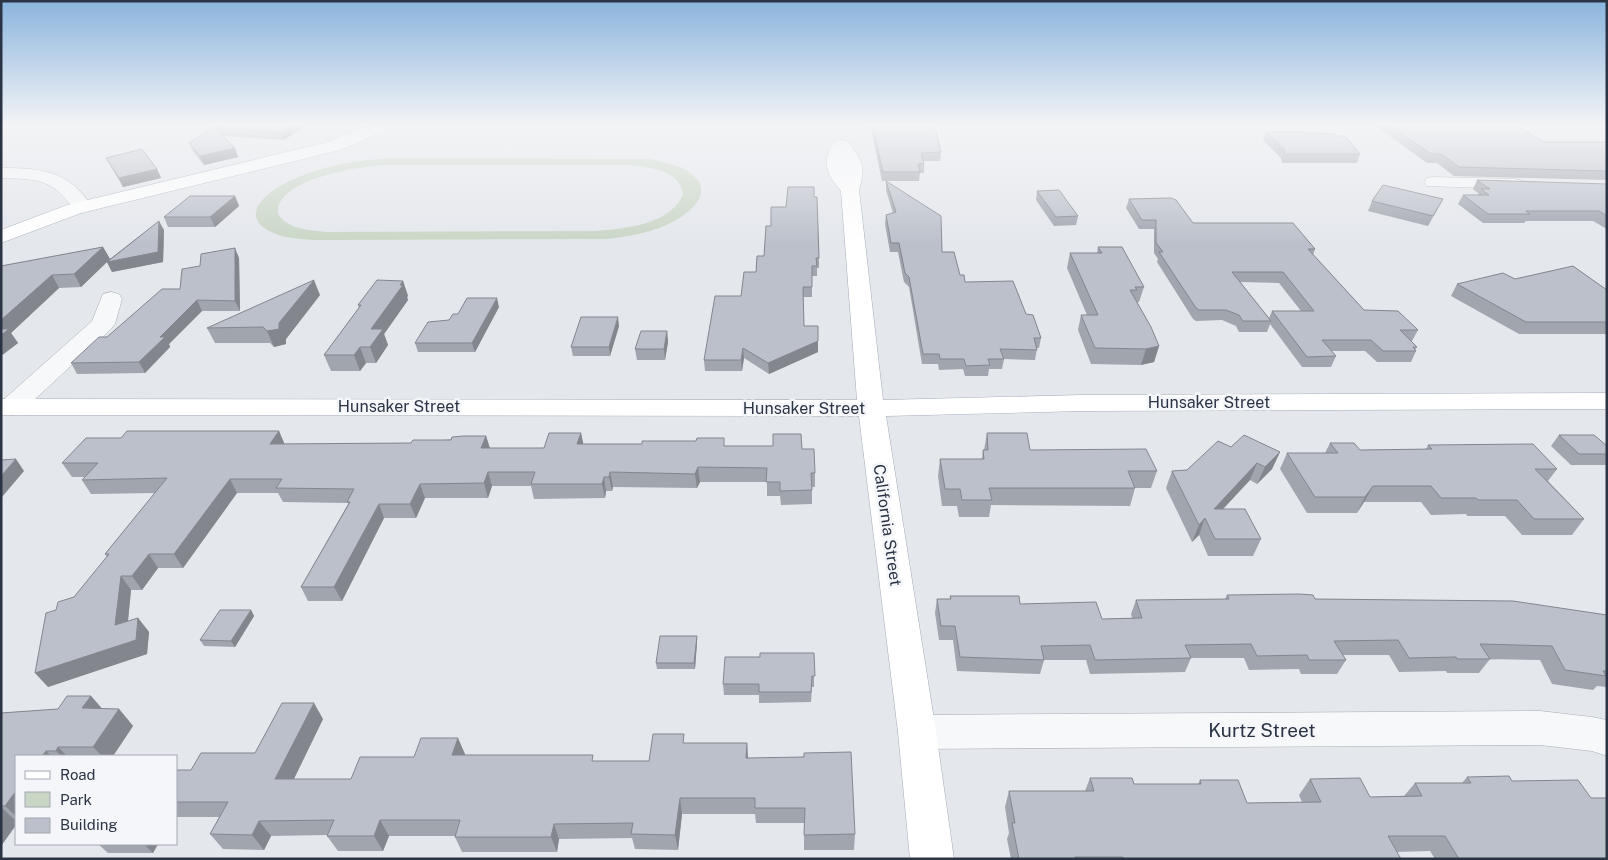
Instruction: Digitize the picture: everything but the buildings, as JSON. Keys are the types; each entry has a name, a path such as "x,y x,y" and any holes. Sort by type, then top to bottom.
{"main road":[{"path":"1,237 48,217 82,207 263,164"},
{"name":"California Street","path":"854,164 856,174 850,190 872,408 917,732 932,859"},
{"name":"Hunsaker Street","path":"6,407 872,408 1082,403 1607,401"}],"street":[{"path":"1,173 26,173 60,182 77,195 82,207"},
{"path":"1433,182 1530,185"},
{"path":"6,407 103,324 111,299"},
{"name":"Kurtz Street","path":"917,732 1540,728 1592,734 1607,738"}],"green space":[{"path":"344,164 669,164 689,172 698,180 701,188 700,196 696,203 681,217 672,222 642,233 605,239 314,240 275,234 263,227 257,220 256,212 259,205 264,198 280,186 306,174","holes":["387,165 629,165 645,167 670,175 681,186 683,194 668,213 645,223 619,229 595,231 327,232 307,230 293,226 278,214 281,202 290,191 304,183 322,176 359,168"]}]}
